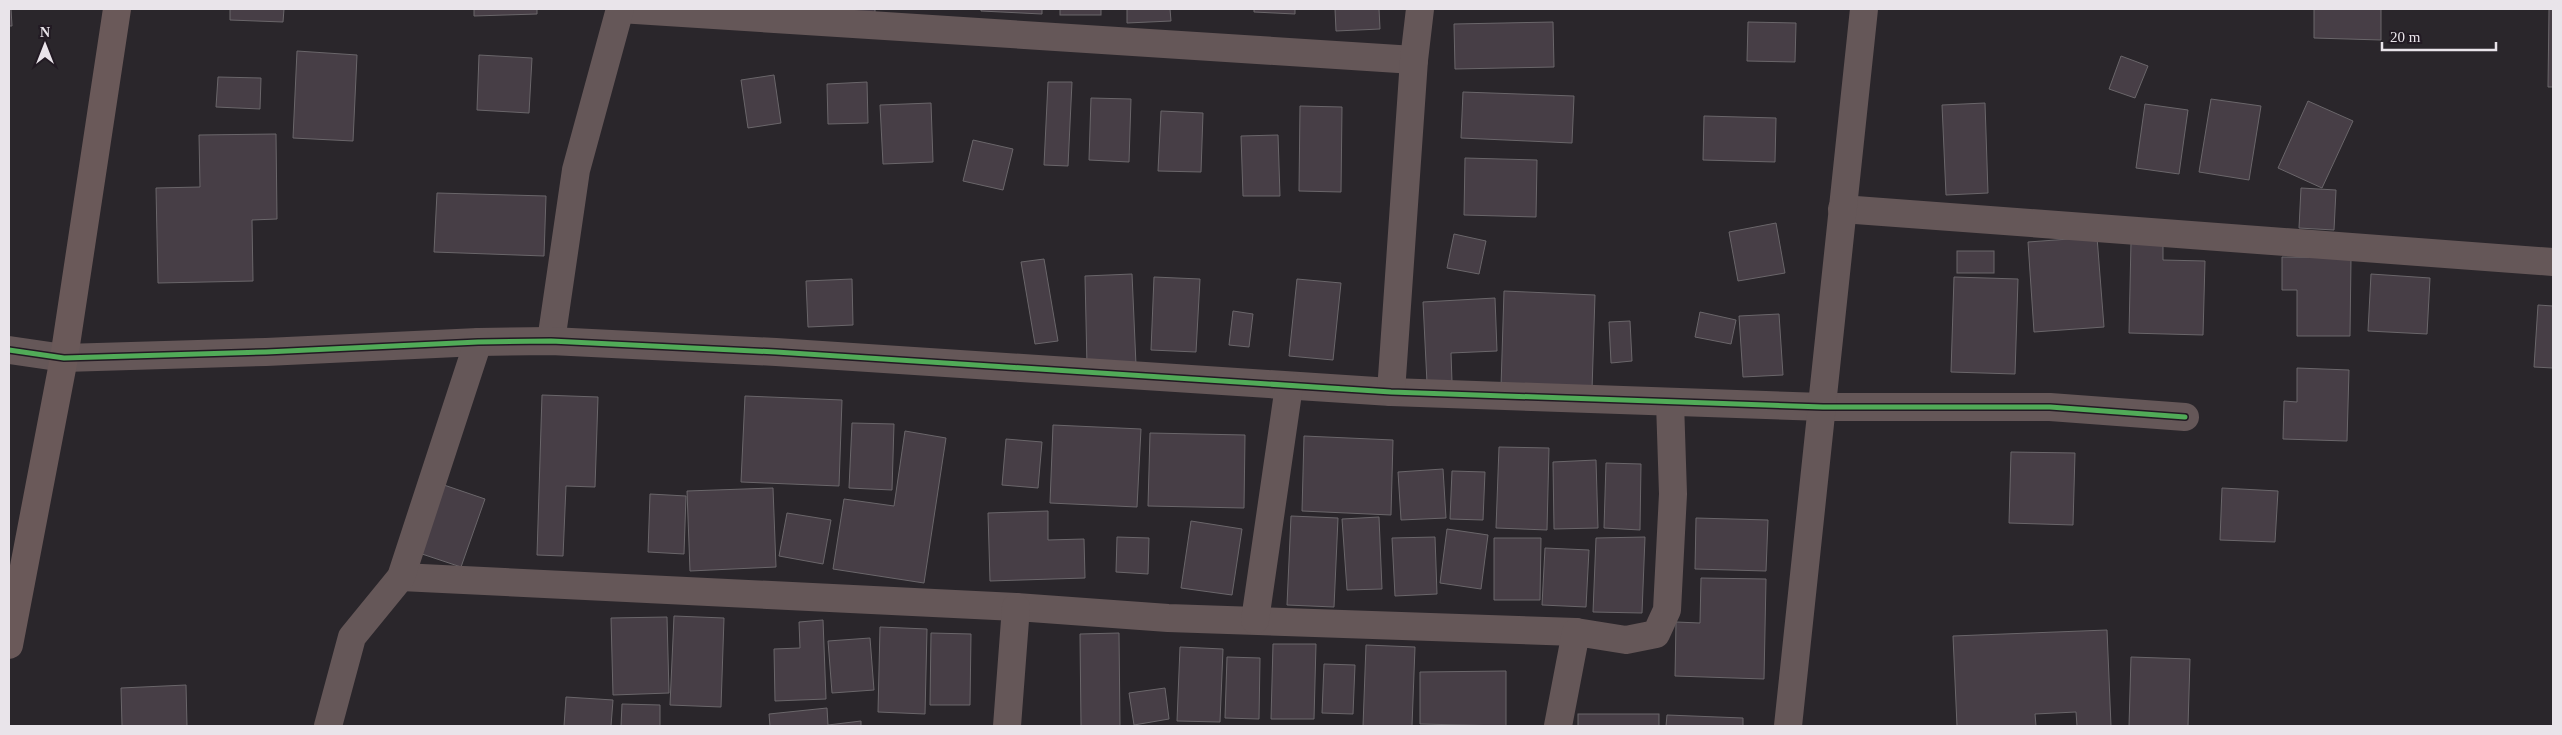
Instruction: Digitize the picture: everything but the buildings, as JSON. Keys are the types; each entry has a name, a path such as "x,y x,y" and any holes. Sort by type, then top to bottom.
{"street":[{"path":"9,645 64,358 117,9"},
{"path":"551,341 576,170 620,9 1414,60"},
{"path":"1391,392 1414,60 1420,9"},
{"path":"1788,726 1864,9"},
{"path":"1842,209 2553,262"},
{"path":"9,350 64,358 266,352 478,342 551,341 776,352 1391,392 1823,407 2050,407 2184,417"},
{"path":"328,726 352,637 401,577 478,342"},
{"path":"1255,620 1289,386"},
{"path":"401,577 1016,606 1168,618 1576,632 1626,640 1656,634 1667,610 1673,494 1670,402"},
{"path":"1007,726 1016,606"},
{"path":"1558,726 1576,632"}],"cycle path":[{"path":"9,350 64,358 266,352 478,342 551,341 776,352 1391,392 1823,407 2050,407 2185,417"}]}
